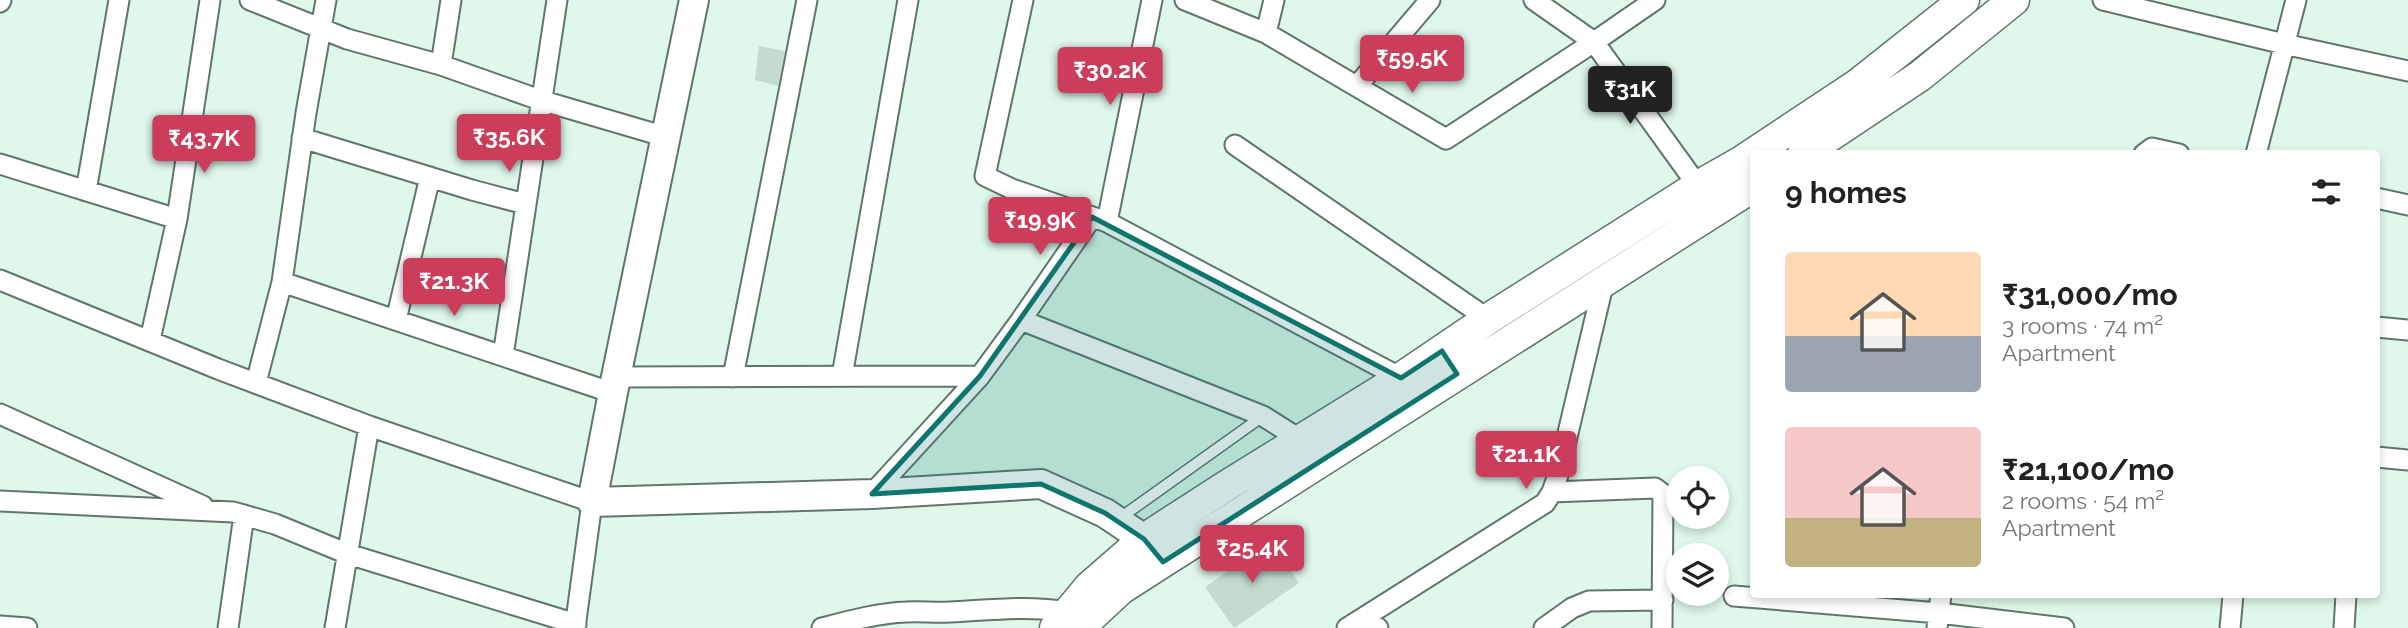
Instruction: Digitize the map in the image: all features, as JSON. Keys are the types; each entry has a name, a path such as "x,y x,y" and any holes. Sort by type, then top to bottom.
{"main road":[{"path":"1779,150 1964,0"},
{"path":"1808,150 1920,76 2014,0"},
{"path":"1154,550 1301,440 1401,378 1450,363 1488,319 1698,186 1750,174"},
{"path":"1067,623 1089,587 1154,550 1450,363 1604,281 1750,174"}],"street":[{"path":"86,191 119,0"},
{"path":"150,340 177,219 210,0"},
{"path":"250,0 347,39 441,65 540,100 666,137"},
{"path":"256,383 282,282 302,138 326,0"},
{"path":"441,65 451,0"},
{"path":"503,356 557,0"},
{"path":"0,501 215,511 244,515 275,524 348,554 575,626 592,502 694,0"},
{"path":"733,377 807,0"},
{"path":"842,376 908,0"},
{"path":"1023,0 985,176 1012,189 1099,220 1401,378"},
{"path":"872,494 980,376 1099,220 1152,0"},
{"path":"1185,0 1266,33 1446,139 1655,0"},
{"path":"1266,33 1274,0"},
{"path":"1357,86 1430,0"},
{"path":"1534,0 1594,43 1698,186"},
{"path":"2103,0 2408,71"},
{"path":"2257,150 2296,0"},
{"path":"302,138 525,204"},
{"path":"1235,145 1488,319"},
{"path":"0,164 177,219"},
{"path":"396,320 430,177"},
{"path":"2380,199 2408,205"},
{"path":"0,280 369,426 592,502 872,494 1041,484 1105,513 1154,550"},
{"path":"1350,626 1545,503 1552,492 1604,281"},
{"path":"282,282 503,356 615,385 733,377 980,376"},
{"path":"1021,320 1263,416 1301,440"},
{"path":"2380,327 2408,330"},
{"path":"0,414 215,511"},
{"path":"335,628 369,426"},
{"path":"2380,457 2408,460"},
{"path":"1552,492 1655,488 1663,494 1662,628"},
{"path":"228,628 244,515"},
{"path":"1734,596 1750,597"},
{"path":"1760,598 1939,612 2064,628"},
{"path":"2230,628 2233,598"},
{"path":"2344,628 2346,598"},
{"path":"1544,628 1572,608 1589,601 1663,600"},
{"path":"822,628 860,618 905,612 945,620 991,608 1045,608 1067,623"},
{"path":"0,626 27,628"},
{"path":"1350,626 1378,628"}],"lane":[{"path":"1117,521 1263,416"}],"highlighted area":[{"path":"1092,217 1401,378 1442,351 1457,374 1163,562 1144,539 1105,513 1041,484 872,494 980,376"}],"building":[{"path":"759,46 785,51 778,86 755,80"},
{"path":"1270,542 1299,583 1234,628 1205,587"}]}
